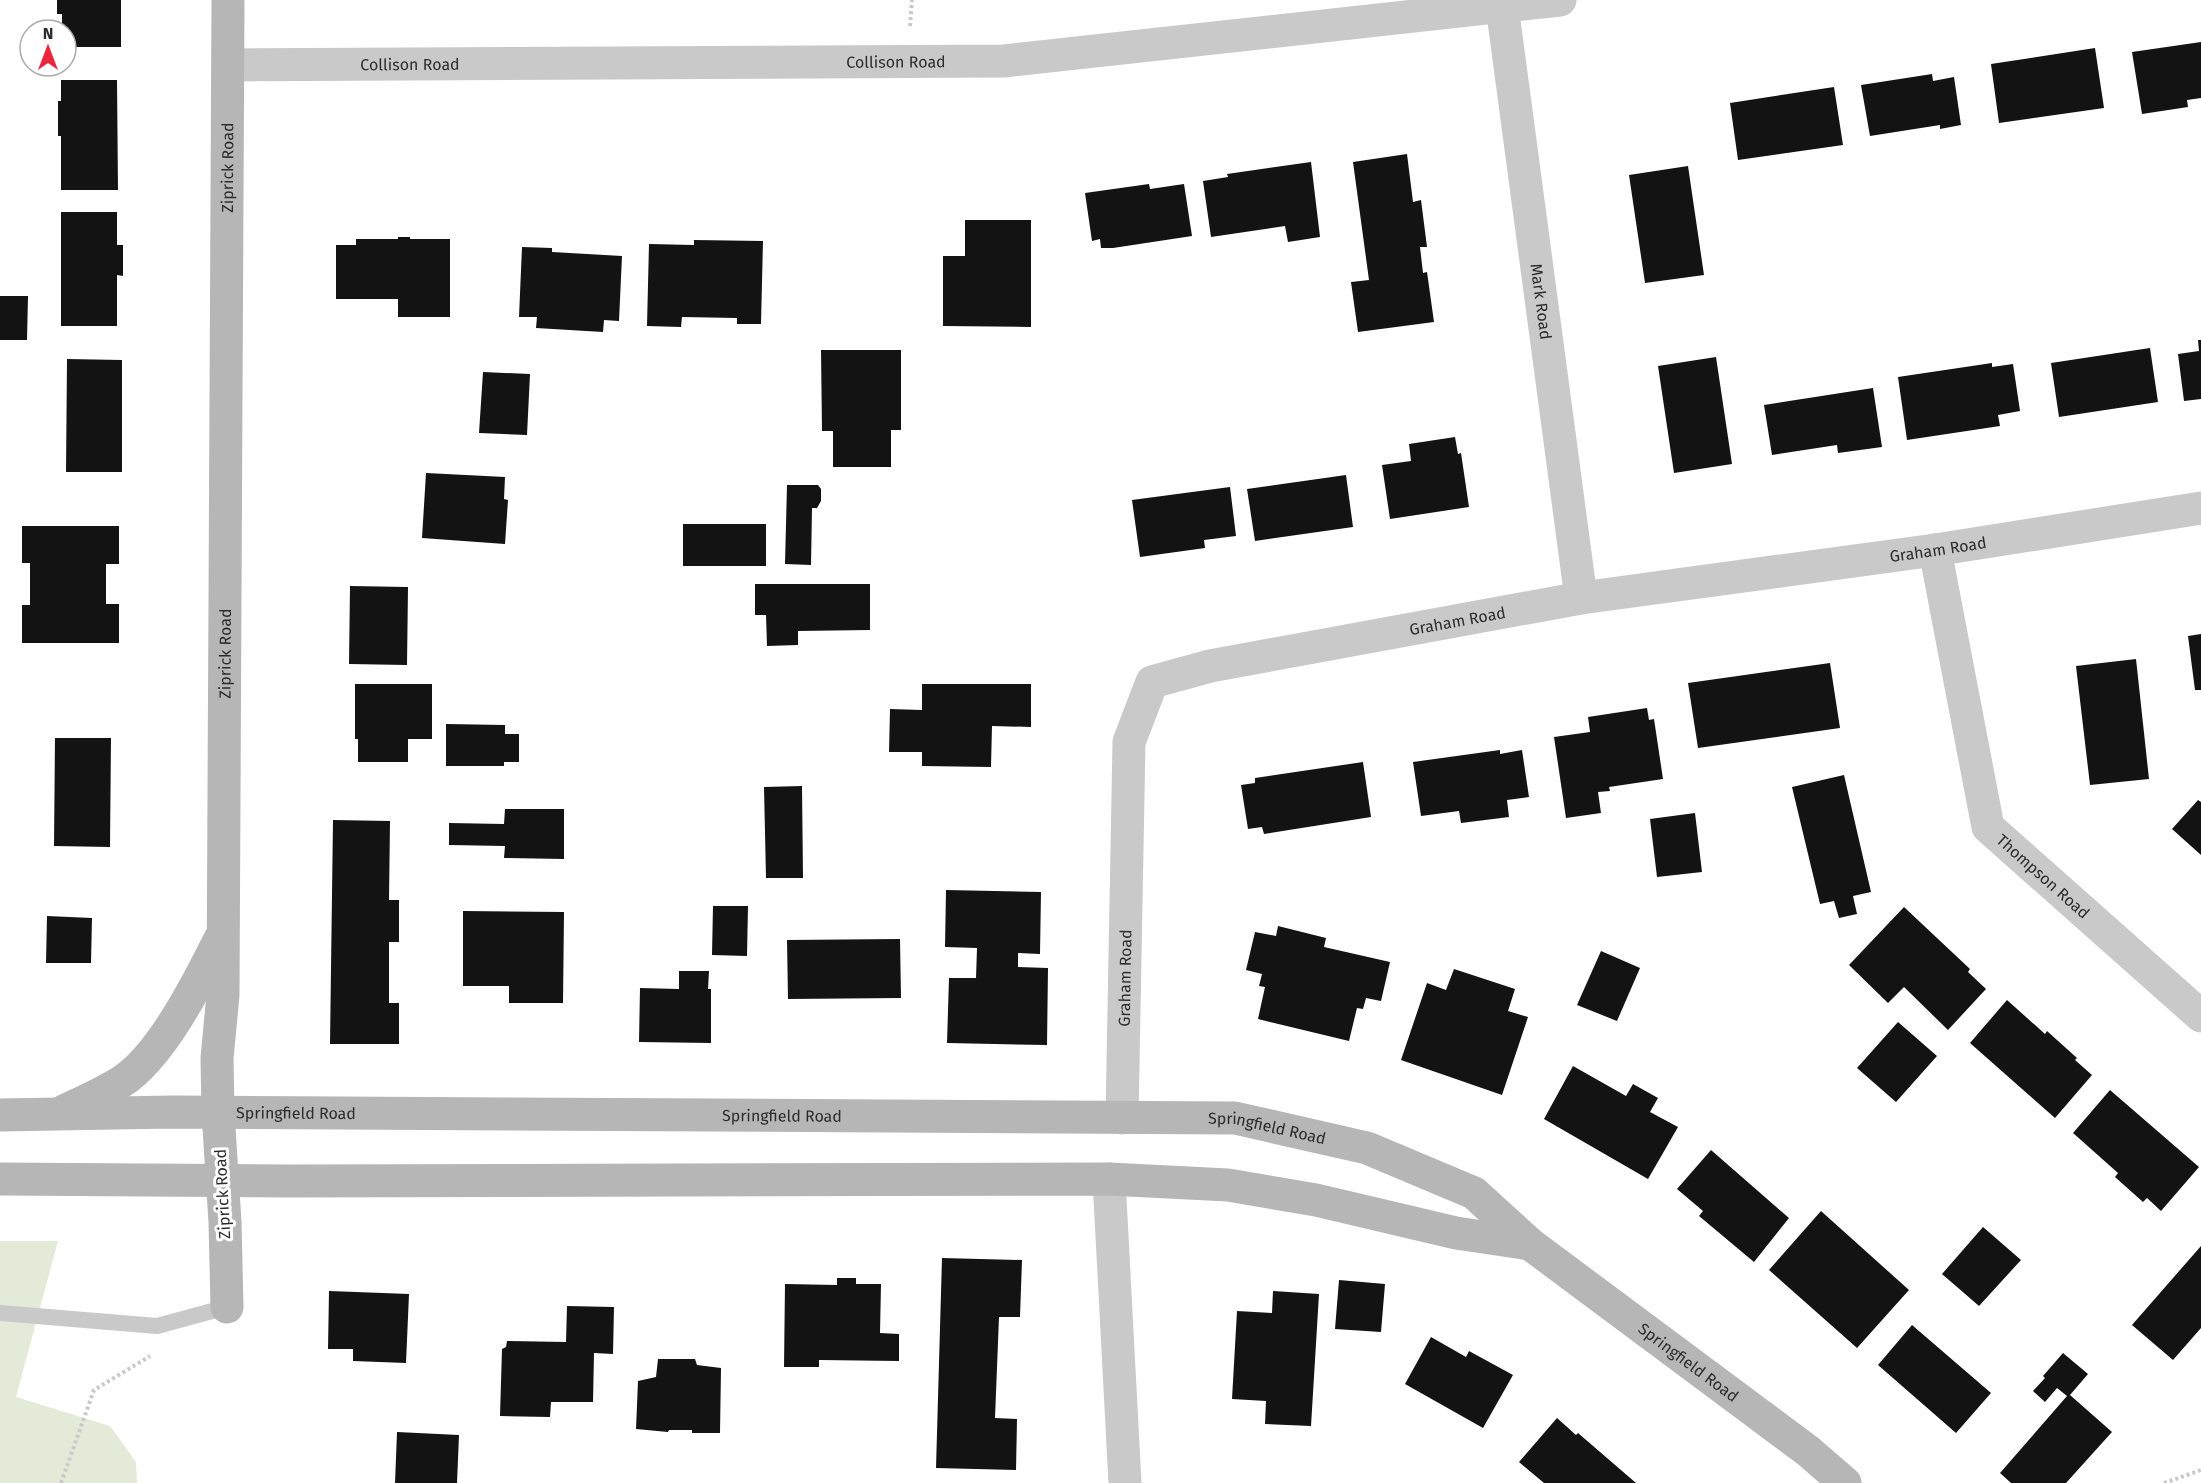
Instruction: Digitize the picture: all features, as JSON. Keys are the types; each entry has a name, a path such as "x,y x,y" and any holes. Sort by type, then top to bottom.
{"main road":[{"name":"Ziprick Road","path":"227,1308 217,1058 223,995 224,932 228,0"},
{"path":"57,1115 123,1081 152,1054 197,984 224,932"},
{"name":"Springfield Road","path":"0,1115 218,1112 1235,1118 1367,1148 1474,1193 1530,1244 1808,1451 1845,1483"},
{"name":"Springfield Road","path":"0,1179 1109,1179 1228,1185 1316,1200 1456,1233 1530,1244"}],"street":[{"name":"Collison Road","path":"228,65 1004,61 1560,0"},
{"name":"Mark Road","path":"1502,6 1581,598"},
{"name":"Graham Road","path":"1122,1118 1129,742 1152,682 1209,666 1581,598 1935,550 2201,508"},
{"name":"Thompson Road","path":"1935,550 1988,827 2201,1016"},
{"path":"1109,1179 1125,1483"}],"lane":[{"path":"0,1313 157,1326 227,1308"}],"path":[{"path":"2164,1483 2201,1470"}],"green space":[{"path":"0,1241 58,1241 16,1397 110,1426 136,1462 137,1483 0,1483"}],"building":[{"path":"57,0 121,0 121,47 78,47 78,18 62,18 62,14 57,14"},
{"path":"2201,42 2201,98 2187,100 2188,107 2142,114 2132,52"},
{"path":"2095,48 2104,108 1999,123 1991,64"},
{"path":"1932,74 1933,81 1954,77 1961,125 1940,129 1940,125 1870,136 1861,85"},
{"path":"61,80 117,80 118,190 61,190 61,136 58,136 58,101 61,101"},
{"path":"1834,87 1843,145 1738,160 1730,103"},
{"path":"1407,154 1413,202 1421,200 1427,247 1420,247 1423,273 1427,272 1434,322 1358,332 1351,282 1369,280 1353,162"},
{"path":"1311,162 1320,237 1288,242 1285,226 1211,237 1203,181 1228,177 1227,174"},
{"path":"1688,166 1704,275 1645,283 1629,175"},
{"path":"1149,184 1150,189 1184,184 1192,236 1113,248 1101,248 1100,239 1092,241 1085,193"},
{"path":"61,212 117,212 117,245 123,245 123,276 117,275 117,326 61,326"},
{"path":"965,220 1031,220 1031,327 943,326 943,256 965,256"},
{"path":"398,237 450,239 450,317 398,317 398,299 336,299 336,245 356,245 356,239 398,239"},
{"path":"694,240 763,241 761,324 737,324 737,318 682,317 681,327 647,326 649,244 694,245"},
{"path":"522,247 552,248 552,252 622,256 619,321 604,320 603,332 536,328 537,317 519,317"},
{"path":"0,296 28,296 27,340 0,340"},
{"path":"2198,340 2201,340 2201,399 2184,401 2178,354 2199,351"},
{"path":"2150,348 2158,402 2059,417 2051,363"},
{"path":"821,350 901,350 901,430 891,430 891,467 833,467 833,431 822,431"},
{"path":"1716,357 1732,464 1674,473 1658,366"},
{"path":"67,359 122,360 122,472 66,472"},
{"path":"1992,363 1992,367 2013,364 2020,411 1998,415 2000,426 1907,440 1898,377"},
{"path":"483,372 530,374 527,435 479,433"},
{"path":"1873,388 1882,447 1838,453 1837,445 1772,455 1764,405"},
{"path":"1455,437 1458,454 1461,453 1469,507 1390,519 1382,465 1411,461 1409,444"},
{"path":"426,473 505,477 504,499 508,500 505,544 422,538"},
{"path":"1346,475 1353,527 1255,541 1247,489"},
{"path":"787,485 818,485 821,489 821,501 817,508 812,508 811,565 785,564"},
{"path":"1230,487 1236,536 1204,540 1205,548 1140,557 1132,500"},
{"path":"683,524 766,524 766,566 683,566"},
{"path":"22,526 119,526 119,564 106,564 106,604 119,604 119,643 22,643 22,605 30,605 30,563 22,563"},
{"path":"755,584 870,584 870,630 798,631 798,645 767,646 766,615 755,615"},
{"path":"350,586 408,587 407,665 349,664"},
{"path":"2201,634 2201,690 2195,690 2188,636"},
{"path":"2136,659 2149,779 2090,785 2076,666"},
{"path":"1830,663 1840,728 1698,748 1688,683"},
{"path":"355,684 432,684 432,739 408,739 408,762 358,762 358,739 355,739"},
{"path":"922,684 1031,684 1031,727 992,726 991,767 922,766 922,752 889,752 890,709 922,710"},
{"path":"1647,708 1649,720 1654,719 1663,779 1609,787 1610,791 1598,792 1601,813 1566,818 1554,737 1590,732 1588,717"},
{"path":"446,724 505,725 505,734 519,734 519,762 504,762 504,766 446,766"},
{"path":"55,738 111,738 110,847 54,846"},
{"path":"1500,750 1500,754 1522,750 1529,797 1507,800 1509,817 1461,823 1459,811 1421,816 1413,762"},
{"path":"1363,762 1371,817 1264,834 1262,827 1248,829 1241,785 1255,783 1255,778"},
{"path":"1844,775 1871,892 1853,896 1857,914 1839,918 1834,901 1820,904 1792,787"},
{"path":"802,786 803,878 766,878 764,787"},
{"path":"2198,800 2201,802 2201,855 2172,829"},
{"path":"505,809 564,809 564,859 504,858 505,846 449,845 449,823 504,824"},
{"path":"1695,813 1702,872 1657,877 1650,819"},
{"path":"333,820 390,821 389,900 399,900 399,942 389,942 389,1003 399,1003 399,1044 330,1044"},
{"path":"946,890 1041,892 1040,954 1018,953 1018,967 1048,968 1047,1045 947,1043 949,978 976,978 977,948 945,947"},
{"path":"713,906 748,906 747,956 712,955"},
{"path":"1904,907 1970,969 1968,972 1986,989 1948,1030 1904,987 1888,1003 1849,965"},
{"path":"463,911 564,912 563,1003 509,1003 509,986 463,986"},
{"path":"47,916 92,918 91,963 46,963"},
{"path":"1278,926 1326,938 1324,947 1390,962 1381,1001 1366,998 1363,1009 1357,1008 1349,1041 1258,1019 1265,987 1259,986 1262,974 1246,970 1255,932 1276,936"},
{"path":"900,939 901,998 788,999 787,940"},
{"path":"1601,951 1640,968 1617,1021 1577,1005"},
{"path":"1454,969 1515,989 1508,1011 1528,1017 1502,1095 1401,1060 1427,983 1446,990"},
{"path":"679,971 709,971 711,1043 639,1042 640,988 679,989"},
{"path":"2007,1000 2045,1034 2047,1031 2092,1075 2055,1118 1970,1043"},
{"path":"1898,1022 1937,1056 1896,1102 1857,1068"},
{"path":"1573,1066 1626,1096 1633,1084 1658,1098 1650,1112 1678,1127 1648,1179 1544,1119"},
{"path":"2110,1090 2199,1167 2161,1211 2147,1198 2143,1202 2115,1177 2118,1173 2073,1133"},
{"path":"1711,1150 1789,1218 1754,1262 1699,1216 1703,1211 1677,1189"},
{"path":"1821,1211 1909,1290 1857,1348 1769,1270"},
{"path":"1983,1227 2021,1260 1979,1306 1942,1274"},
{"path":"2201,1246 2201,1328 2173,1360 2132,1325"},
{"path":"942,1258 1022,1260 1020,1317 999,1317 995,1418 1017,1419 1016,1470 936,1468"},
{"path":"837,1278 856,1278 856,1284 881,1284 880,1333 899,1334 899,1361 819,1360 819,1367 784,1367 785,1284 837,1285"},
{"path":"1339,1280 1385,1284 1381,1332 1335,1329"},
{"path":"329,1291 409,1294 406,1363 353,1361 353,1349 328,1349"},
{"path":"1273,1291 1319,1294 1311,1426 1265,1424 1266,1401 1232,1399 1237,1311 1272,1313"},
{"path":"567,1306 614,1307 613,1354 594,1353 593,1402 551,1402 550,1417 500,1416 502,1349 506,1347 507,1341 566,1342"},
{"path":"1912,1325 1991,1393 1956,1433 1878,1365"},
{"path":"1431,1337 1466,1357 1469,1351 1513,1375 1483,1428 1405,1384"},
{"path":"2063,1353 2088,1374 2070,1395 2112,1432 2066,1483 2011,1483 2000,1473 2067,1396 2057,1388 2045,1402 2033,1391"},
{"path":"658,1359 695,1359 697,1365 721,1368 720,1433 636,1429 638,1381 656,1377"},
{"path":"1557,1418 1636,1483 1544,1483 1519,1462"},
{"path":"397,1432 459,1435 457,1483 395,1483"}]}
